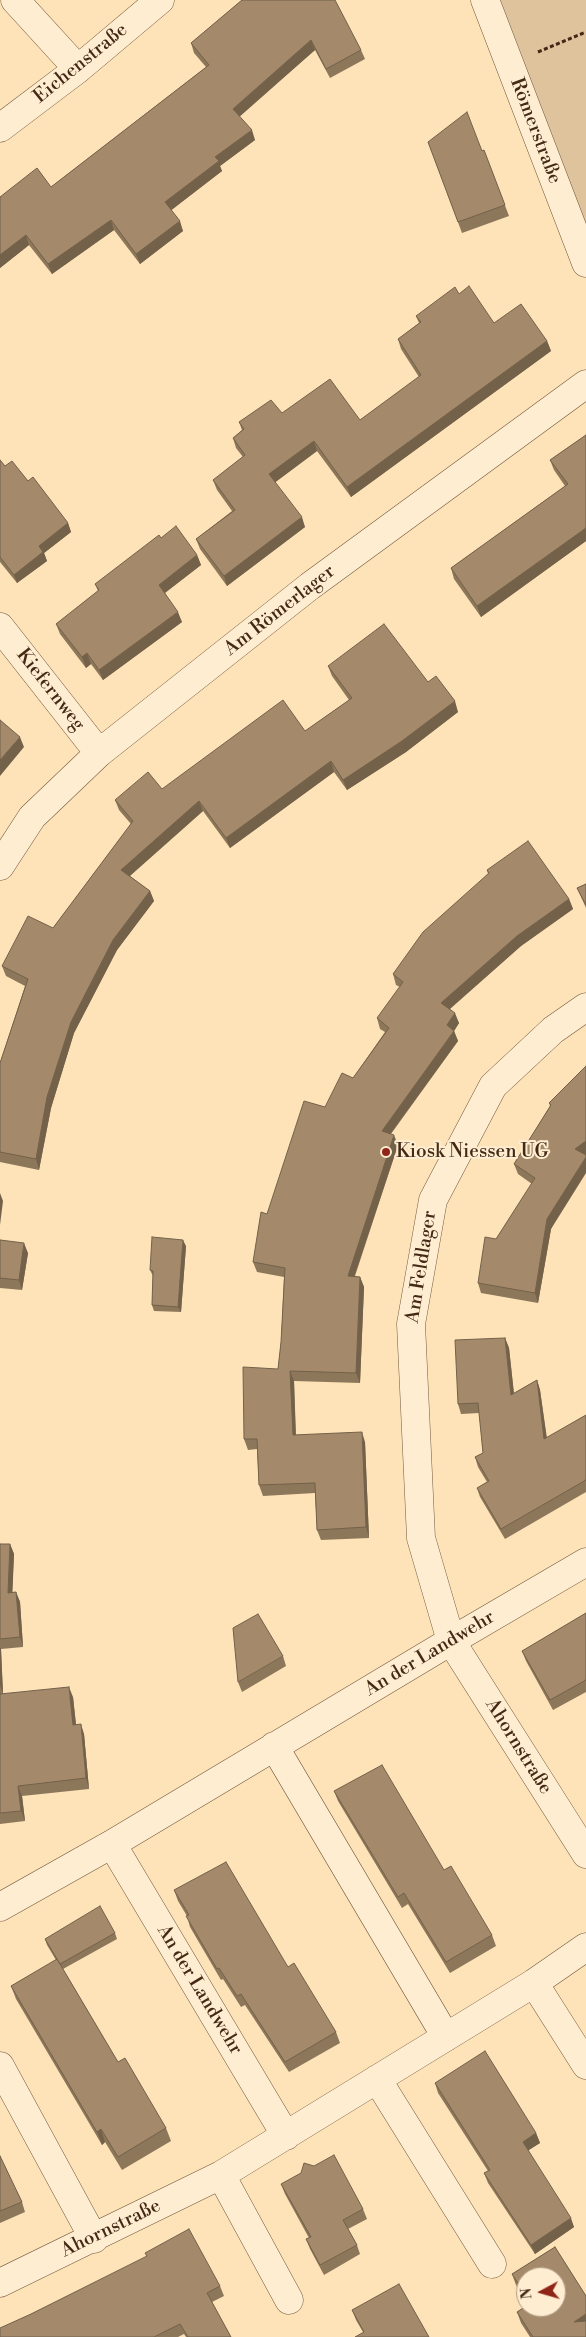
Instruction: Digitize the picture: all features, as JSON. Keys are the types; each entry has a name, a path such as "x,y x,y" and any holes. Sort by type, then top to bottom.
{"street":[{"path":"15,0 78,69"},
{"name":"Eichenstraße","path":"0,128 78,69 160,0"},
{"name":"Römerstraße","path":"485,0 586,263"},
{"name":"Am Römerlager","path":"0,866 32,817 100,753 310,586 586,384"},
{"name":"Kiefernweg","path":"0,627 100,753"},
{"name":"Am Feldlager","path":"451,1641 421,1538 411,1324 433,1200 493,1086 552,1030 586,1007"},
{"name":"An der Landwehr","path":"0,1907 112,1844 586,1562"},
{"name":"Ahornstraße","path":"451,1641 586,1854"},
{"path":"274,1746 446,2037"},
{"name":"An der Landwehr","path":"112,1844 286,2136"},
{"name":"Ahornstraße","path":"0,2283 94,2239 221,2175 534,1983 586,1947"},
{"path":"534,1983 586,2065"},
{"path":"0,2066 94,2239"},
{"path":"378,2079 492,2264"},
{"path":"221,2175 289,2300"}],"path":[{"path":"510,64 586,32"}],"shaded area":[{"path":"485,0 586,0 586,263"}],"building":[{"path":"242,0 335,0 361,50 326,69 311,40 233,109 252,130 215,157 219,161 165,202 180,221 136,254 111,220 48,264 26,235 0,255 0,197 37,168 51,187 209,65 191,43"},
{"path":"467,112 505,205 458,222 428,142"},
{"path":"469,286 494,323 521,304 547,341 347,487 314,441 269,474 302,517 224,576 196,539 235,510 213,480 245,455 233,438 244,429 239,422 271,400 282,413 330,379 360,420 421,375 398,339 421,322 416,316 455,287 459,294"},
{"path":"586,435 586,528 477,606 451,568 568,484 550,460"},
{"path":"0,460 5,466 12,461 28,481 33,477 68,523 39,546 43,552 14,575 0,557"},
{"path":"176,526 197,555 159,585 178,612 99,670 87,653 82,657 56,624 99,590 95,584 159,535 161,538"},
{"path":"384,624 428,682 436,676 455,701 402,741 343,780 331,761 226,838 199,801 121,870 150,891 113,940 71,1022 47,1097 36,1159 0,1152 0,1063 28,979 2,966 28,916 53,928 133,821 115,800 148,772 162,789 283,700 305,731 352,698 328,666"},
{"path":"0,720 20,737 0,760"},
{"path":"528,841 569,899 517,936 441,1003 455,1013 447,1025 454,1031 382,1131 394,1135 348,1276 360,1277 356,1373 290,1371 293,1435 362,1432 366,1527 317,1530 315,1483 259,1485 257,1439 244,1439 243,1367 278,1369 281,1342 285,1268 253,1262 261,1212 267,1214 304,1101 325,1107 342,1073 353,1078 389,1028 377,1018 403,982 393,974 423,932 489,873 487,870"},
{"path":"586,884 586,905 577,888"},
{"path":"586,1066 586,1141 575,1149 586,1155 586,1157 547,1219 535,1293 478,1283 485,1237 496,1239 535,1178 514,1164 551,1105 549,1103"},
{"path":"152,1237 183,1240 178,1307 152,1305 153,1271 150,1270"},
{"path":"0,1240 24,1243 19,1280 0,1278"},
{"path":"505,1338 511,1395 537,1380 544,1439 586,1415 586,1480 501,1529 477,1488 489,1481 475,1457 483,1453 478,1403 458,1404 455,1340"},
{"path":"0,1544 10,1544 8,1593 16,1592 20,1637 0,1639"},
{"path":"586,1613 586,1680 550,1700 522,1651"},
{"path":"258,1614 283,1656 238,1682 233,1628"},
{"path":"69,1687 73,1725 81,1724 86,1778 18,1786 21,1811 0,1813 0,1694"},
{"path":"382,1765 444,1870 451,1866 492,1935 446,1962 404,1893 398,1897 334,1791"},
{"path":"226,1862 288,1967 294,1963 336,2032 285,2062 241,1994 237,1996 219,1968 217,1969 186,1916 189,1915 174,1890"},
{"path":"100,1906 115,1933 60,1964 45,1939"},
{"path":"57,1959 118,2062 125,2058 166,2128 118,2157 101,2129 97,2132 11,1986"},
{"path":"485,2051 536,2133 523,2142 571,2218 531,2245 484,2173 490,2170 435,2083"},
{"path":"334,2155 363,2209 343,2220 357,2245 320,2265 306,2239 311,2237 281,2184 301,2173 304,2163 314,2166"},
{"path":"0,2156 22,2202 0,2211"},
{"path":"189,2229 220,2286 207,2293 231,2337 188,2337 180,2324 154,2337 0,2337 0,2328 147,2256 145,2253"},
{"path":"555,2247 586,2296 586,2314 574,2322 586,2321 586,2337 533,2337 520,2317 566,2317 566,2267 523,2267"},
{"path":"516,2271 516,2280 512,2274"},
{"path":"399,2284 429,2337 355,2337 364,2332 352,2310"}],"place":[{"name":"Kiosk Niessen UG","path":"386,1152"}]}
